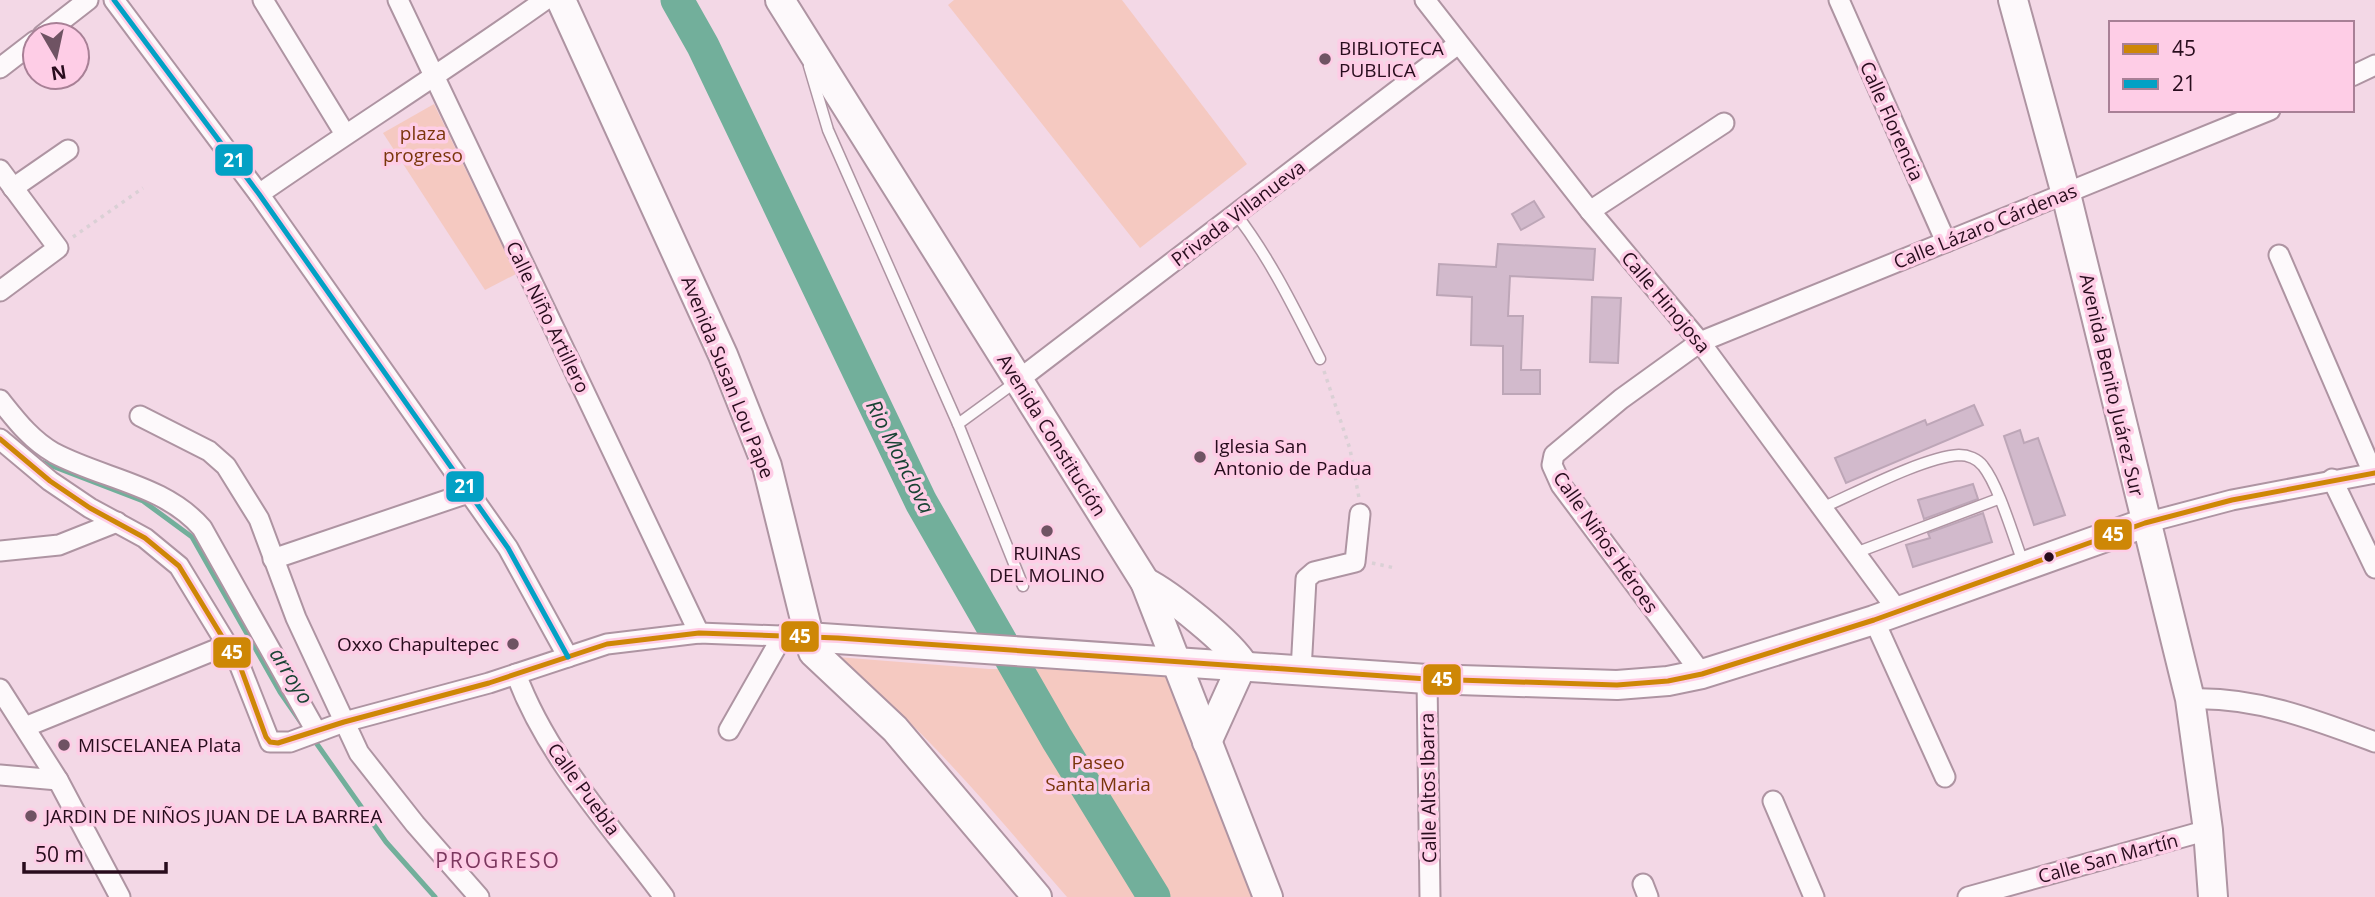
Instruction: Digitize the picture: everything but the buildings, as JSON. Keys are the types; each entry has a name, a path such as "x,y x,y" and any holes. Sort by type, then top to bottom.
{"street":[{"path":"61,21 88,0"},
{"path":"114,0 259,194 508,548 568,657"},
{"path":"263,0 345,134"},
{"name":"Calle Niño Artillero","path":"398,0 699,633"},
{"path":"259,194 345,134 434,79 545,0"},
{"name":"Avenida Susan Lou Pape","path":"561,0 713,332 766,466 795,636 895,729 1037,897"},
{"name":"Avenida Constitución","path":"780,0 1144,582 1268,897"},
{"name":"Calle Hinojosa","path":"1425,0 1590,211 1700,342 1857,552 1886,616 1945,777"},
{"name":"Calle Florencia","path":"1839,0 1946,242"},
{"name":"Avenida Benito Juárez Sur","path":"2014,0 2066,194 2190,699 2208,830 2213,897"},
{"name":"Privada Villanueva","path":"1017,381 1458,44"},
{"path":"0,68 21,52"},
{"path":"2354,75 2375,65"},
{"name":"Calle Lázaro Cárdenas","path":"1700,342 2265,112"},
{"path":"1590,211 1724,123"},
{"path":"13,188 68,150"},
{"path":"0,170 58,248 0,291"},
{"path":"2,445 50,481 168,554 179,566 249,684 270,742 290,741 344,722 516,674 607,644 699,633 838,638 1113,655 1427,679 1617,685 1702,674 1886,616 2145,523 2232,500 2374,473 2279,255"},
{"name":"Calle Niños Héroes","path":"1700,342 1621,399 1551,460 1561,485 1702,674"},
{"path":"0,400 25,430 55,453 169,500 190,514 202,528 316,731"},
{"path":"140,416 209,451 226,466 259,519 296,618 344,722 371,771 480,897"},
{"path":"2332,480 2375,568"},
{"path":"273,559 468,493"},
{"path":"1301,671 1306,579 1314,572 1348,566 1357,559 1360,514"},
{"path":"0,551 59,545 117,523"},
{"path":"1144,582 1167,593 1235,652 1243,666"},
{"path":"729,730 795,636"},
{"path":"25,727 228,645"},
{"path":"1207,742 1243,666"},
{"name":"Calle Puebla","path":"516,674 528,708 556,755 664,897"},
{"name":"Calle Altos Ibarra","path":"1427,679 1430,897"},
{"path":"0,689 58,780 120,897"},
{"path":"2190,699 2258,704 2375,742"},
{"path":"0,775 58,780"},
{"path":"1773,801 1814,897"},
{"name":"Calle San Martín","path":"1968,897 2208,830"}],"lane":[{"path":"797,29 828,130 958,424 1023,586"},
{"path":"1236,214 1263,250 1289,293 1320,359"},
{"path":"958,424 1017,381"},
{"path":"1824,507 1924,465 1959,455 1973,457 1983,466 2024,566"},
{"path":"1857,552 1998,499"}],"path":[{"path":"58,248 143,188"},
{"path":"1320,359 1350,449 1358,484 1360,514"},
{"path":"1357,559 1395,568"}],"green space":[{"path":"954,0 1122,0 1247,164 1140,248 948,5"},
{"name":"plaza progreso","path":"434,104 516,274 485,290 383,133"},
{"name":"Paseo Santa Maria","path":"837,657 989,669 1166,669 1261,897 1067,897 929,741"}],"waterway":[{"name":"Rio Monclova","path":"677,0 703,46 921,502 1057,739 1154,897"},
{"name":"arroyo","path":"39,461 143,501 192,537 280,692 300,721"},
{"name":"arroyo","path":"312,737 386,842 435,897"}],"transit line":[{"name":"21","path":"114,0 259,194 508,548 568,657"},
{"name":"45","path":"0,439 50,481 90,508 145,538 179,566 240,666 266,737 270,742 278,743 344,722 489,683 607,644 699,633 838,638 1427,679 1617,685 1668,681 1702,674 1874,620 2145,523 2232,500 2375,473"}],"place":[{"name":"BIBLIOTECA PUBLICA","path":"1325,59"},
{"name":"Iglesia San Antonio de Padua","path":"1200,457"},
{"name":"RUINAS DEL MOLINO","path":"1047,531"},
{"name":"Oxxo Chapultepec","path":"513,644"},
{"name":"MISCELANEA Plata","path":"64,745"},
{"name":"JARDIN DE NIÑOS JUAN DE LA BARREA","path":"31,816"}],"district":[{"name":"PROGRESO","path":"498,861"}]}
